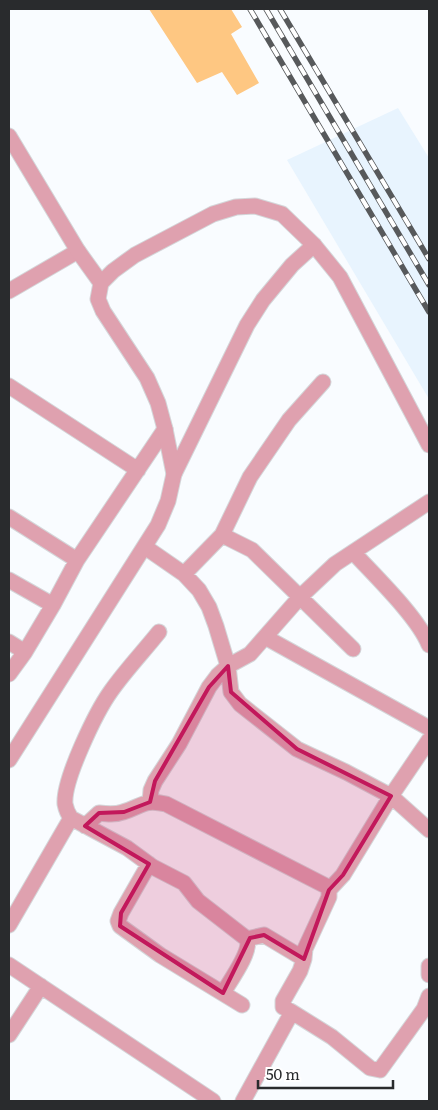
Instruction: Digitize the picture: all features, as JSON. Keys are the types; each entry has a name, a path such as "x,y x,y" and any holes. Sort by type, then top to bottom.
{"street":[{"path":"9,136 78,251 101,283"},
{"path":"174,474 158,403 147,378 103,311 98,299 101,283 135,254 213,214 236,207 255,206 282,214 314,245 340,277 429,445"},
{"path":"9,760 158,525 168,501 174,474 247,324 263,300 292,265 314,245"},
{"path":"9,292 78,251"},
{"path":"184,574 222,535 250,477 288,420 323,382"},
{"path":"9,386 138,470"},
{"path":"9,674 53,606 77,560 165,429"},
{"path":"150,802 151,790 155,781 179,744 209,687 228,666 250,654 300,597 335,564 429,502"},
{"path":"9,517 77,560"},
{"path":"222,535 252,550 353,649"},
{"path":"145,547 184,574 199,590 209,607 216,626 228,666 231,692 240,704 297,749 391,796 429,830"},
{"path":"353,552 402,606 426,638 429,645"},
{"path":"9,580 53,606"},
{"path":"159,632 110,692 84,740 67,790 65,803 71,818 127,848 149,864 184,883 198,901 247,939 249,944 246,953 223,994"},
{"path":"265,637 428,734 343,876 330,890 329,897 304,949 304,959 300,971 283,1001 283,1007 332,1037 370,1068 380,1070 424,1009 429,996"},
{"path":"9,642 25,652"},
{"path":"85,826 99,814 116,814 150,802 166,804 326,886 330,890"},
{"path":"9,925 71,818"},
{"path":"149,864 120,913 118,921 120,926 160,955 242,1005"},
{"path":"247,939 264,935 304,959"},
{"path":"9,965 213,1101"},
{"path":"429,966 429,975"},
{"path":"9,1035 41,986"},
{"path":"243,1101 292,1012"}],"highlighted area":[{"path":"228,666 231,692 297,749 391,796 343,875 329,890 304,959 264,935 250,938 223,993 120,926 121,913 149,864 85,826 99,813 124,812 150,802 155,781 209,687"}],"shaded area":[{"path":"398,108 429,158 429,399 287,160"}],"building":[{"path":"149,9 231,9 242,27 231,34 259,83 237,95 222,72 197,83"}],"railway":[{"path":"250,9 429,312"},
{"path":"266,9 429,285"},
{"path":"280,9 429,259"}]}
